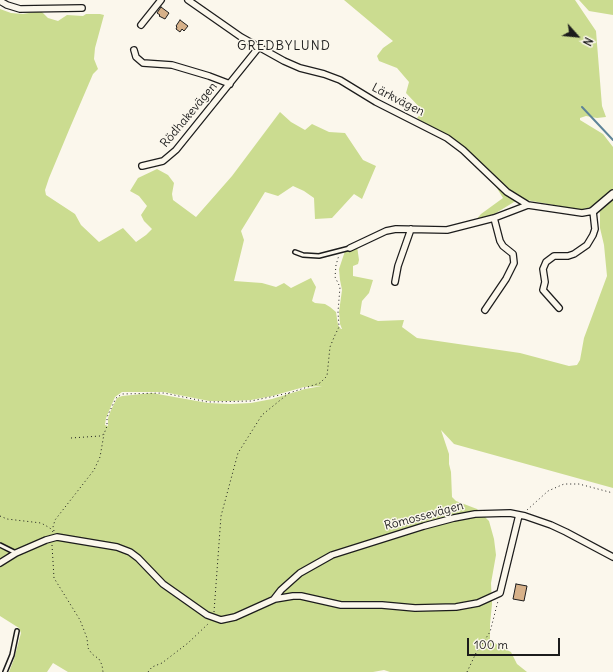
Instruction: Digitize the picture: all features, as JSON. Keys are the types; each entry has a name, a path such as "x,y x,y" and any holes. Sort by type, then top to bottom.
{"street":[{"path":"141,25 161,0"},
{"name":"Lärkvägen","path":"188,0 241,37 259,47 300,68 340,80 383,105 447,138 463,150 507,192 528,205 582,214 593,211"},
{"path":"0,1 20,9 82,8"},
{"name":"Rödhakevägen","path":"142,166 163,161 168,158 259,47"},
{"name":"Rödhakevägen","path":"134,50 136,57 143,63 172,65 230,84"},
{"path":"559,308 543,290 543,269 546,262 554,256 568,256 574,254 587,245 595,229 593,211 613,194"},
{"path":"350,248 386,231 396,228 447,230 494,218 528,205"},
{"path":"485,310 506,279 514,263 514,254 503,246 500,241 494,218"},
{"path":"395,282 398,266 411,229"},
{"name":"Römossevägen","path":"274,599 281,590 300,573 332,555 454,518 475,514 495,513 521,516 551,525 613,557"},
{"path":"0,563 16,553 54,538 117,546 130,552 163,584 214,618 220,620 234,617 274,599 293,596 301,596 341,606 382,604 415,608 456,607 478,602 500,593 521,516"}],"lane":[{"path":"295,252 311,257 350,248"},
{"path":"0,545 16,553"},
{"path":"6,672 12,655 17,631"}],"path":[{"path":"103,672 99,659 92,654 88,648 87,638 80,620 54,578 53,527 55,520 94,470 101,453 107,418 116,398 122,394 164,393 208,402 251,401 289,393 320,383 327,376 330,347 340,327 338,312 340,287 335,277 336,265 341,251"},
{"path":"148,672 152,667 162,663 188,643 214,618 222,516 238,453 262,415 289,393"},
{"path":"71,438 100,436 104,434"},
{"path":"521,516 548,491 564,484 579,484 613,493"},
{"path":"0,516 7,519 41,523 50,528 54,538"},
{"path":"467,672 493,625 500,593"}],"green space":[{"path":"344,0 575,0 596,31 602,106 606,117 597,118 586,116 580,118 580,120 603,134 613,147 613,488 454,444 441,430 449,454 452,497 456,501 477,509 489,521 494,539 496,555 491,583 492,604 490,639 499,646 511,652 517,664 527,672 390,672 384,670 373,672 68,672 53,663 47,672 9,672 21,633 19,628 0,616 0,9 11,13 23,14 41,11 48,18 58,21 67,15 104,15 95,48 94,59 98,69 93,74 45,190 46,195 75,214 81,225 99,242 123,228 136,242 152,229 144,221 141,215 147,206 139,196 130,191 138,178 157,169 168,175 174,183 172,194 173,200 196,217 232,176 280,112 291,122 305,130 312,124 329,132 345,133 363,160 376,166 362,199 354,194 332,218 315,219 314,198 293,186 278,196 265,192 241,231 244,240 234,281 262,283 276,287 284,283 291,288 311,278 316,287 312,301 315,303 325,304 336,312 338,325 342,329 339,312 342,290 339,269 345,251 357,246 359,260 358,264 353,266 353,276 373,280 369,293 362,301 360,314 378,321 404,320 402,327 417,338 520,353 569,366 577,365 580,360 584,338 607,276 599,211 594,206 581,210 521,199 491,216 475,221 481,214 503,198 495,185 465,153 417,118 423,111 406,93 409,82 397,68 379,61 377,56 383,48 393,41","holes":["322,386 305,389 272,399 251,403 230,404 208,403 152,393 122,396 117,398 108,418 108,426 105,425 106,418 115,397 122,392 164,392 209,401 230,401 251,400 304,387"]},
{"path":"579,0 613,0 613,15 589,11"}],"building":[{"path":"161,7 169,13 165,19 157,13"},
{"path":"180,20 188,26 184,31 182,29 180,32 176,29 176,26"},
{"path":"516,584 527,586 524,601 513,599"}],"waterway":[{"path":"582,107 613,140"}],"district":[{"name":"GREDBYLUND","path":"284,46"}]}
